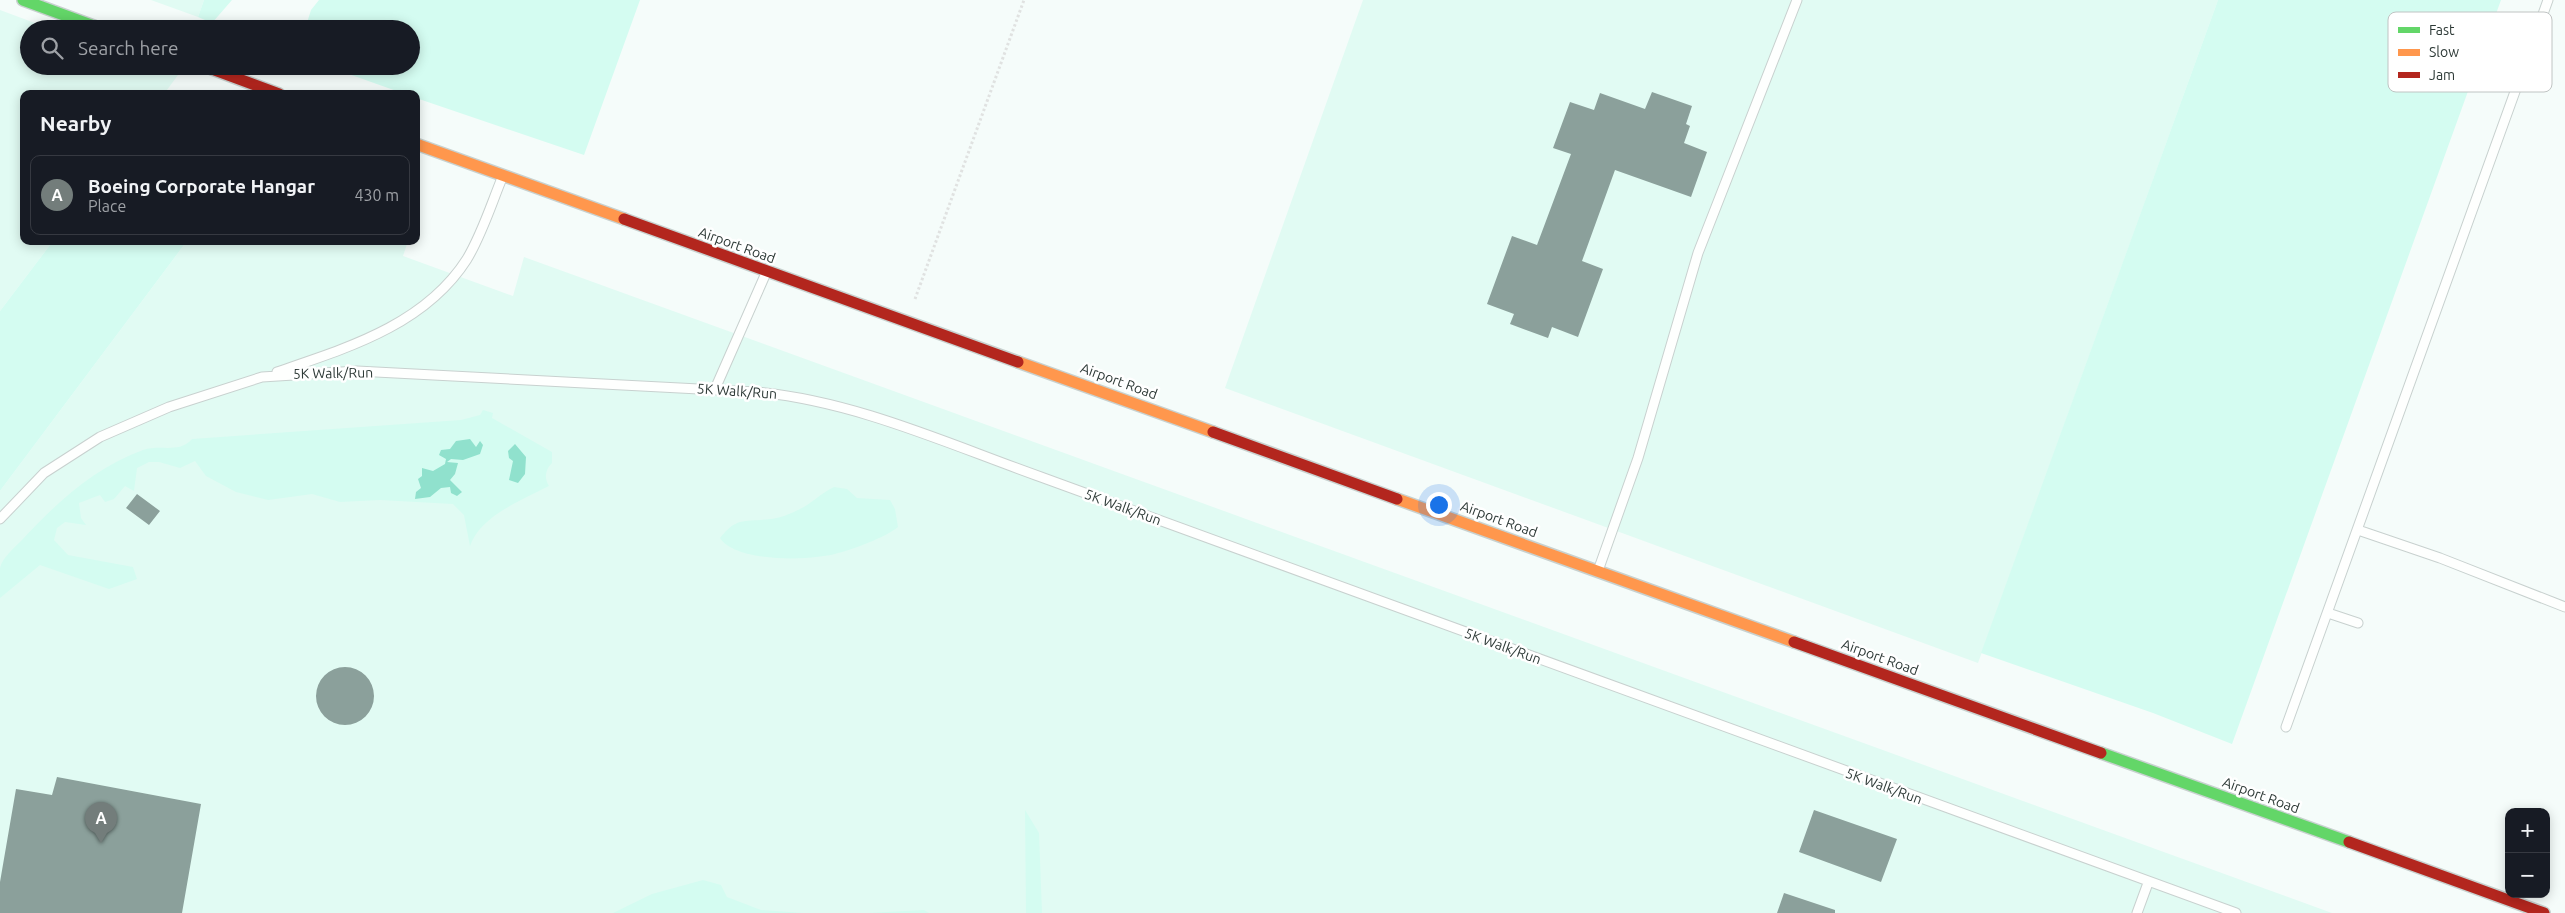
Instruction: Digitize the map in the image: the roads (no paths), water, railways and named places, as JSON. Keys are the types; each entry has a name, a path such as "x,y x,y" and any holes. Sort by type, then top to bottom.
{"main road":[{"path":"23,0 77,20"},
{"path":"228,75 268,90"},
{"name":"Airport Road","path":"420,145 2544,913"}],"lane":[{"path":"1598,571 1638,458 1698,253 1797,0"},
{"path":"2544,12 2548,0"},
{"path":"2286,727 2515,92"},
{"path":"262,377 375,336 427,305 447,285 467,258 502,176"},
{"path":"714,389 767,271"},
{"name":"5K Walk/Run","path":"0,519 44,472 100,437 154,413 262,377 357,371 714,389 814,399 858,412 2148,883 2236,913"},
{"path":"2358,530 2440,558 2565,607"},
{"path":"2328,613 2358,624"},
{"path":"2137,913 2148,883"}],"place":[{"name":"Boeing Corporate Hangar","path":"101,843"}]}
